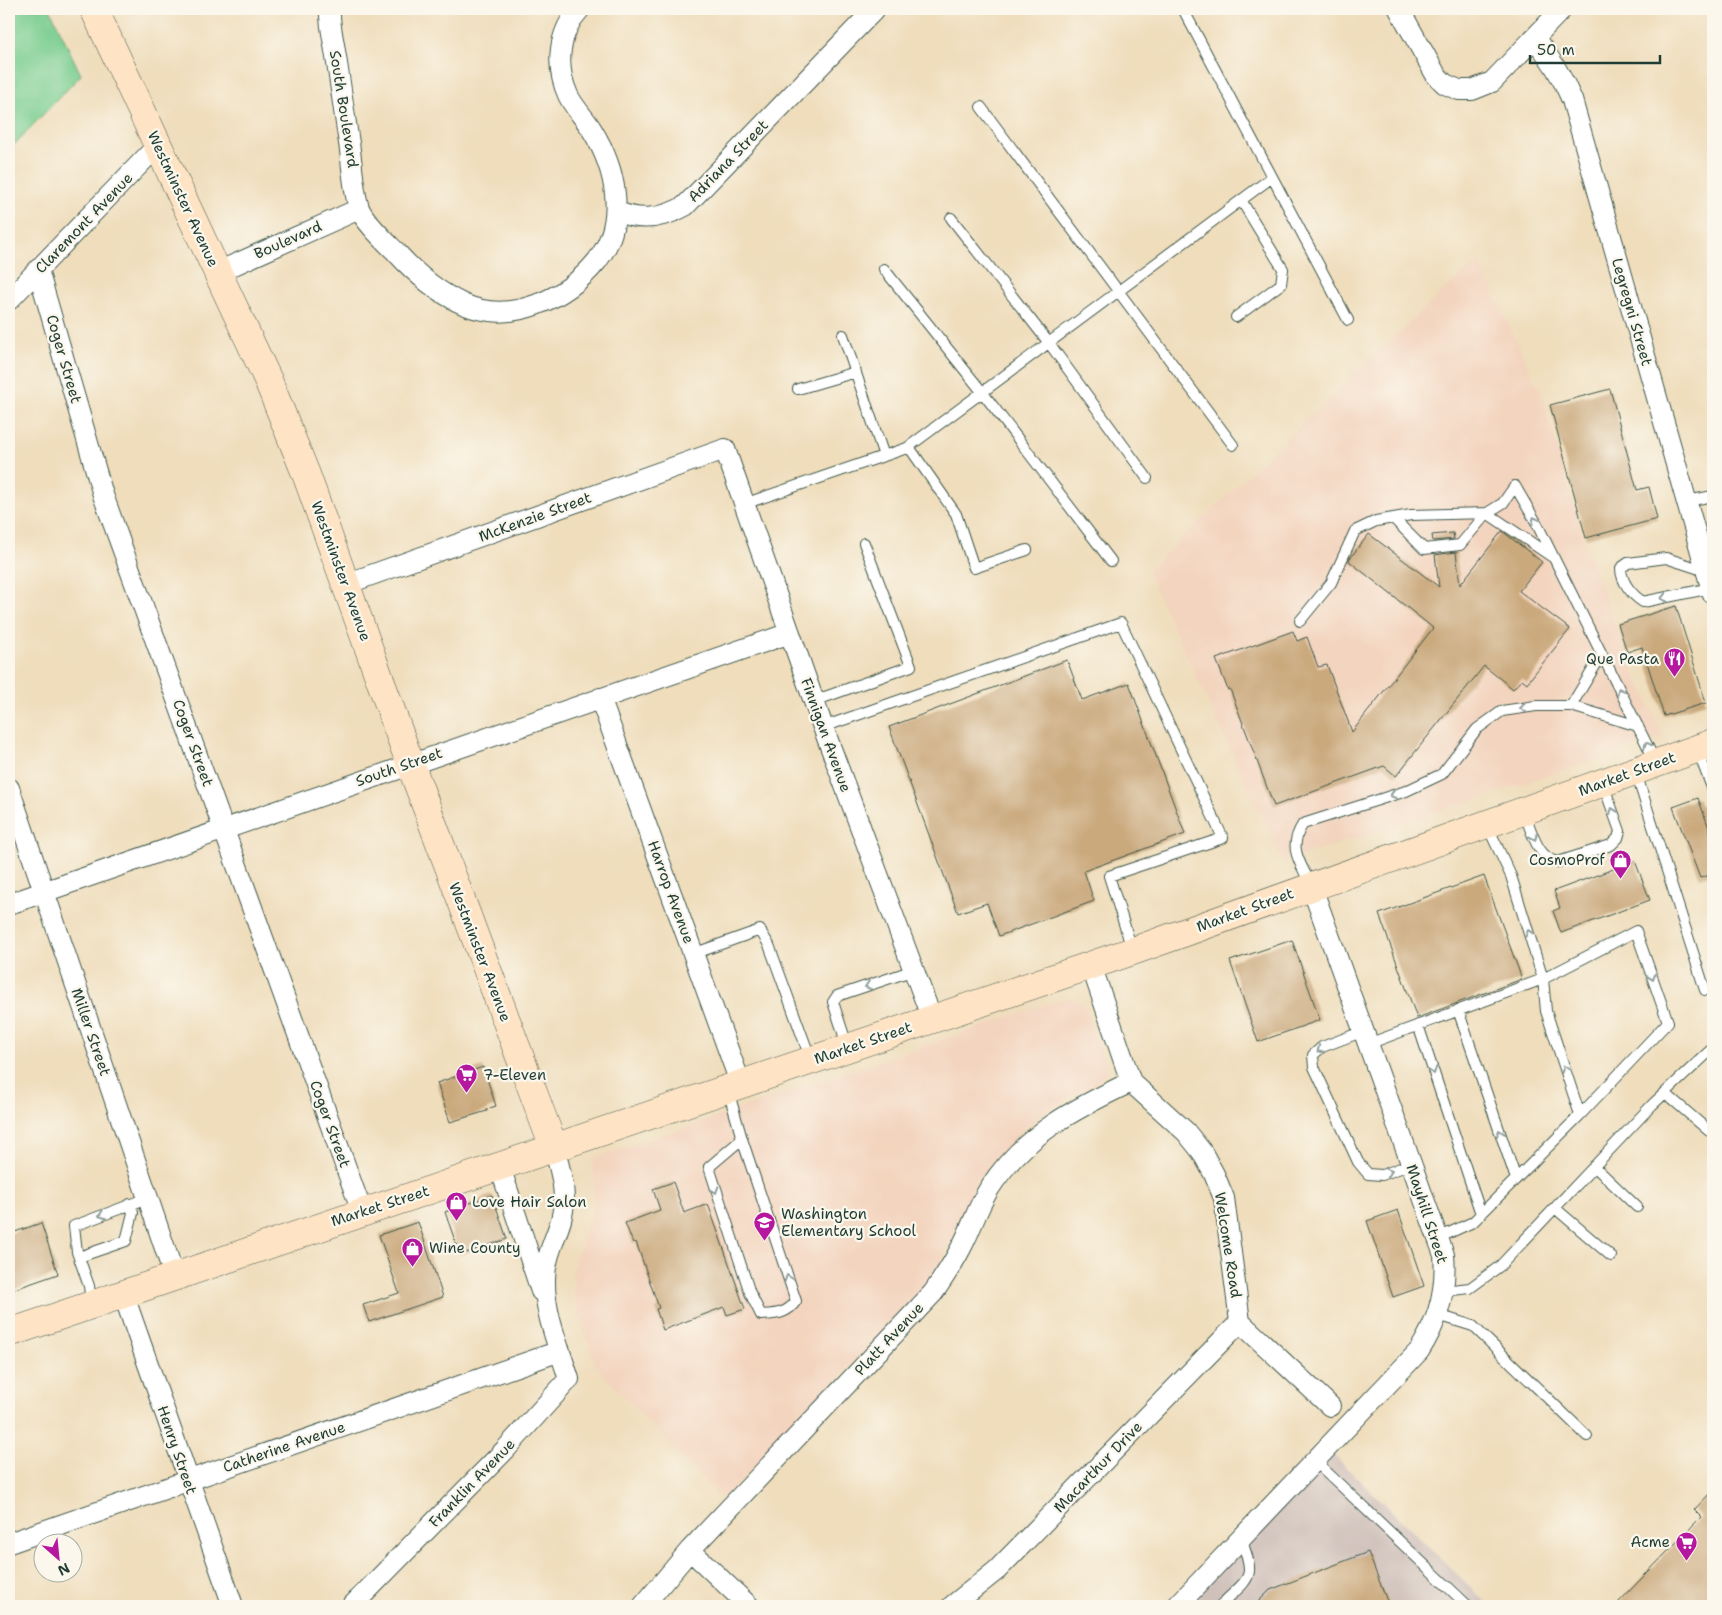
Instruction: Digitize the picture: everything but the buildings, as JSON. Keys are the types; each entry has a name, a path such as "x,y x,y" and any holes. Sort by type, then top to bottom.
{"main road":[{"name":"Westminster Avenue","path":"94,9 218,272 271,389 306,474 410,763 554,1148"},
{"name":"Market Street","path":"9,1333 174,1275 500,1167 932,1018 1133,951 1312,885 1705,746"}],"street":[{"name":"South Boulevard","path":"330,9 359,209"},
{"path":"359,209 383,240 428,283 463,304 484,310 507,311 529,308 546,302 563,292 583,275 598,260 608,240 616,211 616,190 610,168 592,130 569,96 563,80 560,62 561,44 567,27 580,9"},
{"name":"Adriana Street","path":"616,211 640,218 656,218 685,206 875,9"},
{"path":"1399,9 1436,75 1445,84 1459,90 1472,90 1492,82 1562,9"},
{"name":"Legregni Street","path":"1534,38 1550,57 1563,79 1572,100 1710,584"},
{"name":"Claremont Avenue","path":"9,300 158,145"},
{"name":"Boulevard","path":"218,272 359,209"},
{"name":"Coger Street","path":"38,270 103,494 362,1212"},
{"name":"McKenzie Street","path":"346,584 725,449"},
{"name":"Finnigan Avenue","path":"725,449 823,727 932,1018"},
{"name":"South Street","path":"9,904 410,763 790,633"},
{"name":"Harrop Avenue","path":"600,698 693,954 734,1087"},
{"name":"Miller Street","path":"9,788 44,892 139,1201 174,1275"},
{"name":"Mayhill Street","path":"1177,1606 1419,1351 1430,1334 1438,1315 1443,1291 1446,1273 1444,1255 1312,885"},
{"name":"Welcome Road","path":"1091,965 1131,1082 1186,1132 1202,1152 1214,1174 1224,1198 1240,1322"},
{"name":"Platt Avenue","path":"643,1606 690,1550 933,1293 951,1267 990,1187 1010,1161 1033,1137 1060,1118 1131,1082"},
{"path":"547,1309 546,1265 561,1219 564,1199 562,1177 554,1148"},
{"path":"500,1167 560,1351"},
{"name":"Henry Street","path":"123,1293 233,1606"},
{"path":"1240,1322 1330,1406"},
{"name":"Macarthur Drive","path":"952,1606 998,1570 1240,1322"},
{"name":"Catherine Avenue","path":"9,1543 560,1351"},
{"name":"Franklin Avenue","path":"352,1606 505,1450 569,1379 560,1351"},
{"path":"690,1550 749,1606"}],"lane":[{"path":"1183,9 1348,320"},
{"path":"981,107 1120,290 1233,445"},
{"path":"744,504 910,447 1271,178"},
{"path":"1236,317 1281,284 1283,269 1241,200"},
{"path":"951,218 1049,343 1148,478"},
{"path":"884,268 983,393 1111,561"},
{"path":"843,336 884,456"},
{"path":"798,390 856,372"},
{"path":"910,447 956,514 974,568 1027,550"},
{"path":"1393,518 1424,548 1460,545 1487,513 1503,503 1515,486 1638,726 1646,768 1705,990"},
{"path":"1686,501 1713,496"},
{"path":"1300,621 1331,583 1355,531 1376,521 1411,515 1487,513 1552,556"},
{"path":"814,700 910,666 864,543"},
{"path":"1666,558 1710,584 1643,602 1633,596 1621,573 1622,568 1628,563 1666,558"},
{"path":"823,727 1120,623 1223,838 1109,876 1133,951"},
{"path":"1571,706 1601,656"},
{"path":"1312,885 1294,849 1296,834 1303,824 1406,791 1442,774 1477,729 1502,711 1536,706 1571,706 1638,726"},
{"path":"1705,746 1713,790"},
{"path":"1523,811 1543,856 1549,861 1558,862 1587,853 1611,844 1618,838 1620,831 1603,783"},
{"path":"1487,824 1511,876 1543,979 1546,1011 1580,1115"},
{"path":"693,954 760,930 769,945 811,1061"},
{"path":"1411,1164 1382,1175 1368,1174 1358,1162 1314,1067 1313,1055 1322,1047 1418,1025 1543,979 1636,931 1668,1022 1580,1115 1481,1214 1472,1222 1438,1238"},
{"path":"848,1048 833,1002 837,996 914,970"},
{"path":"1458,1010 1516,1179"},
{"path":"1418,1025 1481,1214"},
{"path":"1443,1291 1470,1288 1500,1266 1665,1093 1713,1048"},
{"path":"734,1087 742,1139 796,1300 790,1309 778,1314 761,1314 750,1293 709,1167 742,1139"},
{"path":"1665,1093 1709,1131"},
{"path":"1594,1166 1637,1207"},
{"path":"91,1304 89,1286 79,1257 74,1226 139,1201"},
{"path":"79,1257 126,1241 133,1212 139,1201"},
{"path":"1555,1208 1611,1256"},
{"path":"1438,1315 1473,1326 1586,1436"},
{"path":"1315,1461 1468,1606"},
{"path":"1220,1606 1249,1576 1250,1562 1241,1539"}],"shaded area":[{"path":"1479,261 1542,396 1584,540 1627,656 1664,737 1283,862 1147,571 1445,289"},
{"name":"Washington Elementary School","path":"1072,998 1086,1006 1107,1072 1098,1083 1068,1098 1026,1127 978,1179 931,1281 723,1500 596,1367 574,1297 572,1271 594,1203 593,1159 1058,1000"},
{"path":"1324,1446 1490,1606 1175,1606"}],"green space":[{"path":"9,9 50,9 81,75 9,150"}],"place":[{"name":"Que Pasta","path":"1675,678"},
{"name":"CosmoProf","path":"1621,879"},
{"name":"7-Eleven","path":"467,1094"},
{"name":"Love Hair Salon","path":"456,1221"},
{"name":"Washington Elementary School","path":"765,1242"},
{"name":"Wine County","path":"413,1267"},
{"name":"Acme","path":"1686,1561"}]}
